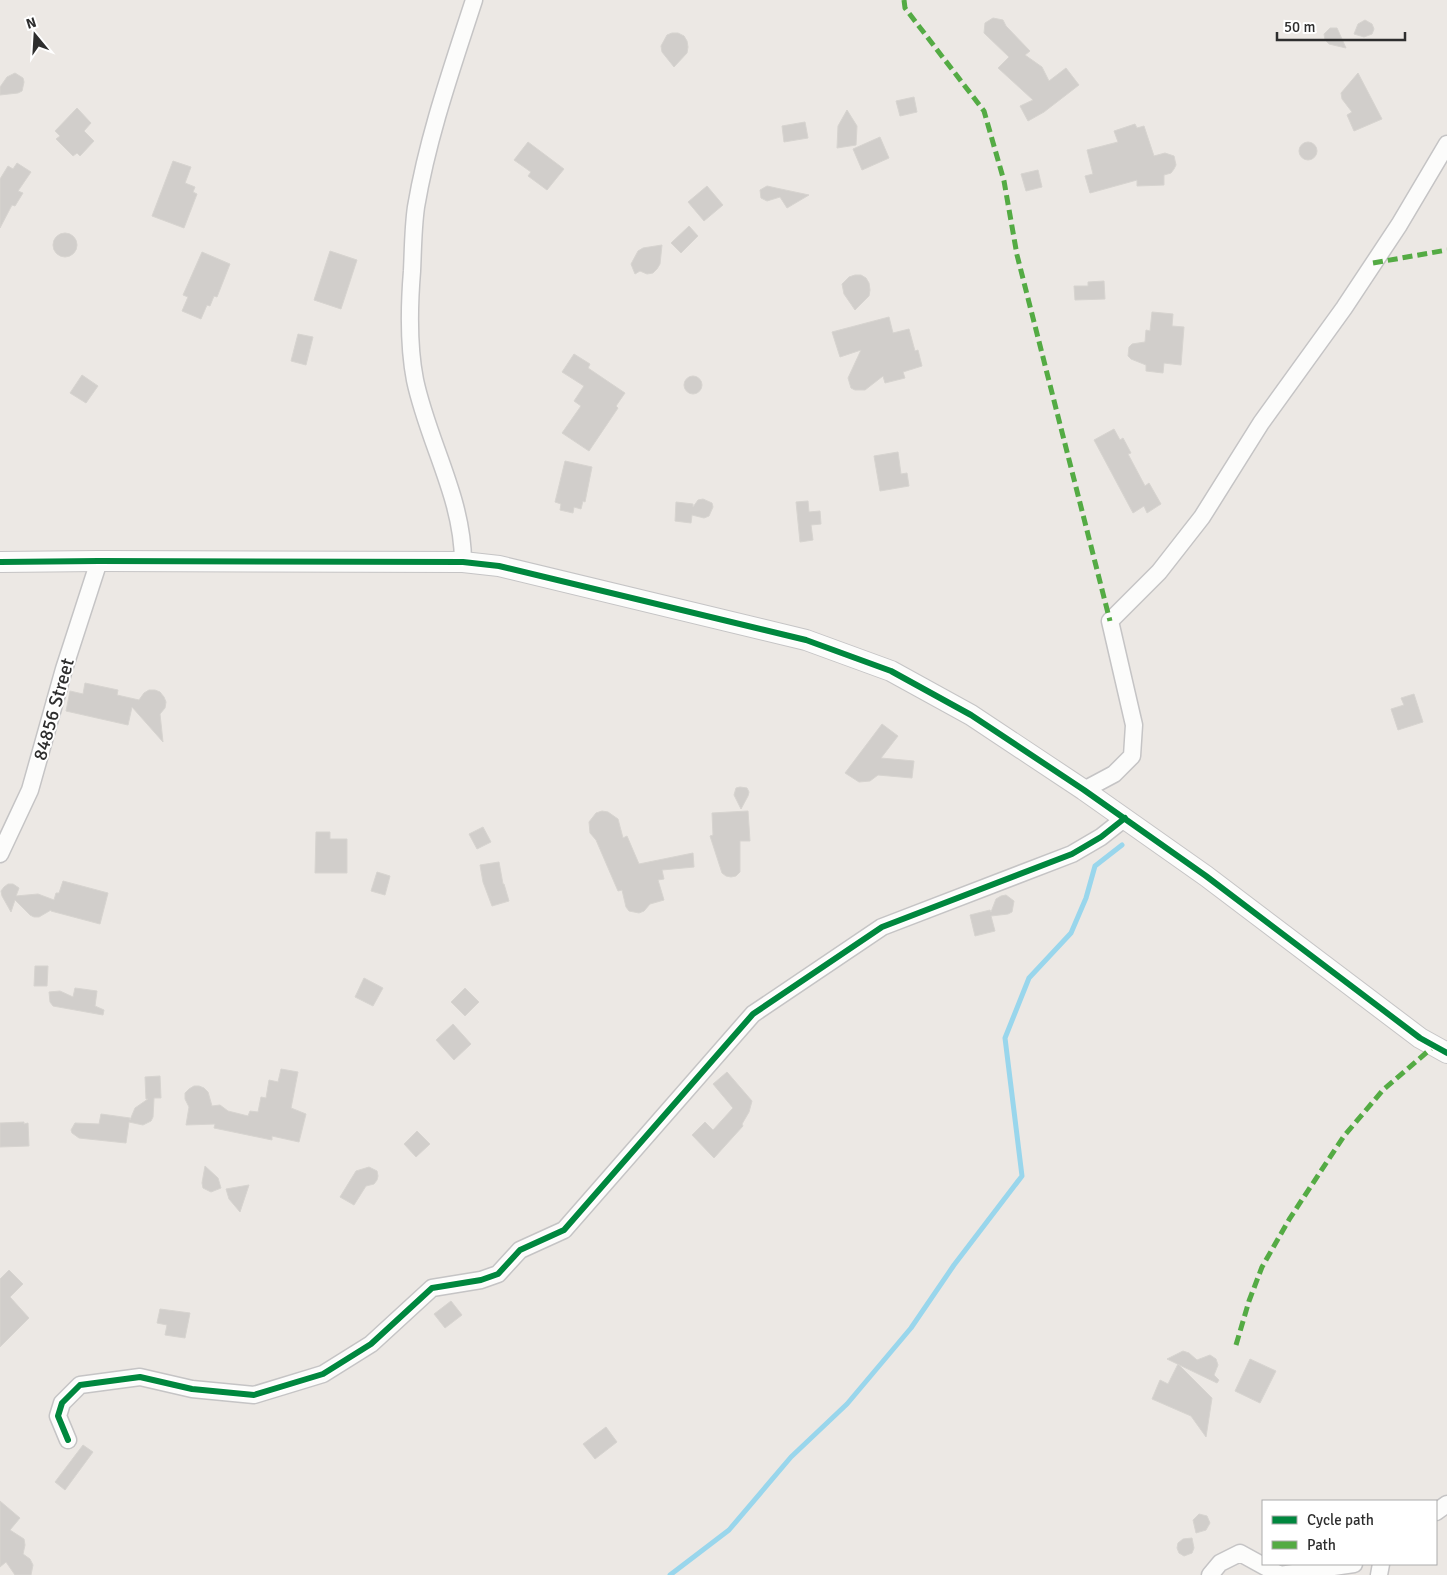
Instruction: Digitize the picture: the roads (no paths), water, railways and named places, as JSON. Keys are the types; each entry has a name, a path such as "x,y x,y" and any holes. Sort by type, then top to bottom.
{"street":[{"path":"463,562 463,545 453,498 424,416 415,379 409,315 416,208 441,99 474,0"},
{"path":"1084,790 1114,774 1132,756 1134,725 1110,621 1159,572 1202,517 1261,423 1344,308 1399,225 1447,144"},
{"name":"84856 Street","path":"0,854 30,790 64,669 99,561"},
{"path":"0,562 463,562 499,566 806,640 891,671 971,715 1125,818 1206,876 1420,1038 1447,1053"},
{"path":"68,1440 58,1416 62,1403 80,1385 140,1377 192,1389 254,1395 323,1374 372,1344 432,1288 480,1280 498,1274 520,1250 564,1230 753,1014 882,927 1072,854 1101,837 1125,818"},
{"path":"1210,1575 1220,1563 1240,1553 1280,1575 1347,1565"}],"waterway":[{"path":"670,1575 729,1530 791,1457 847,1404 911,1328 954,1265 1022,1176 1005,1038 1029,978 1071,933 1086,898 1095,866 1122,845"}]}
